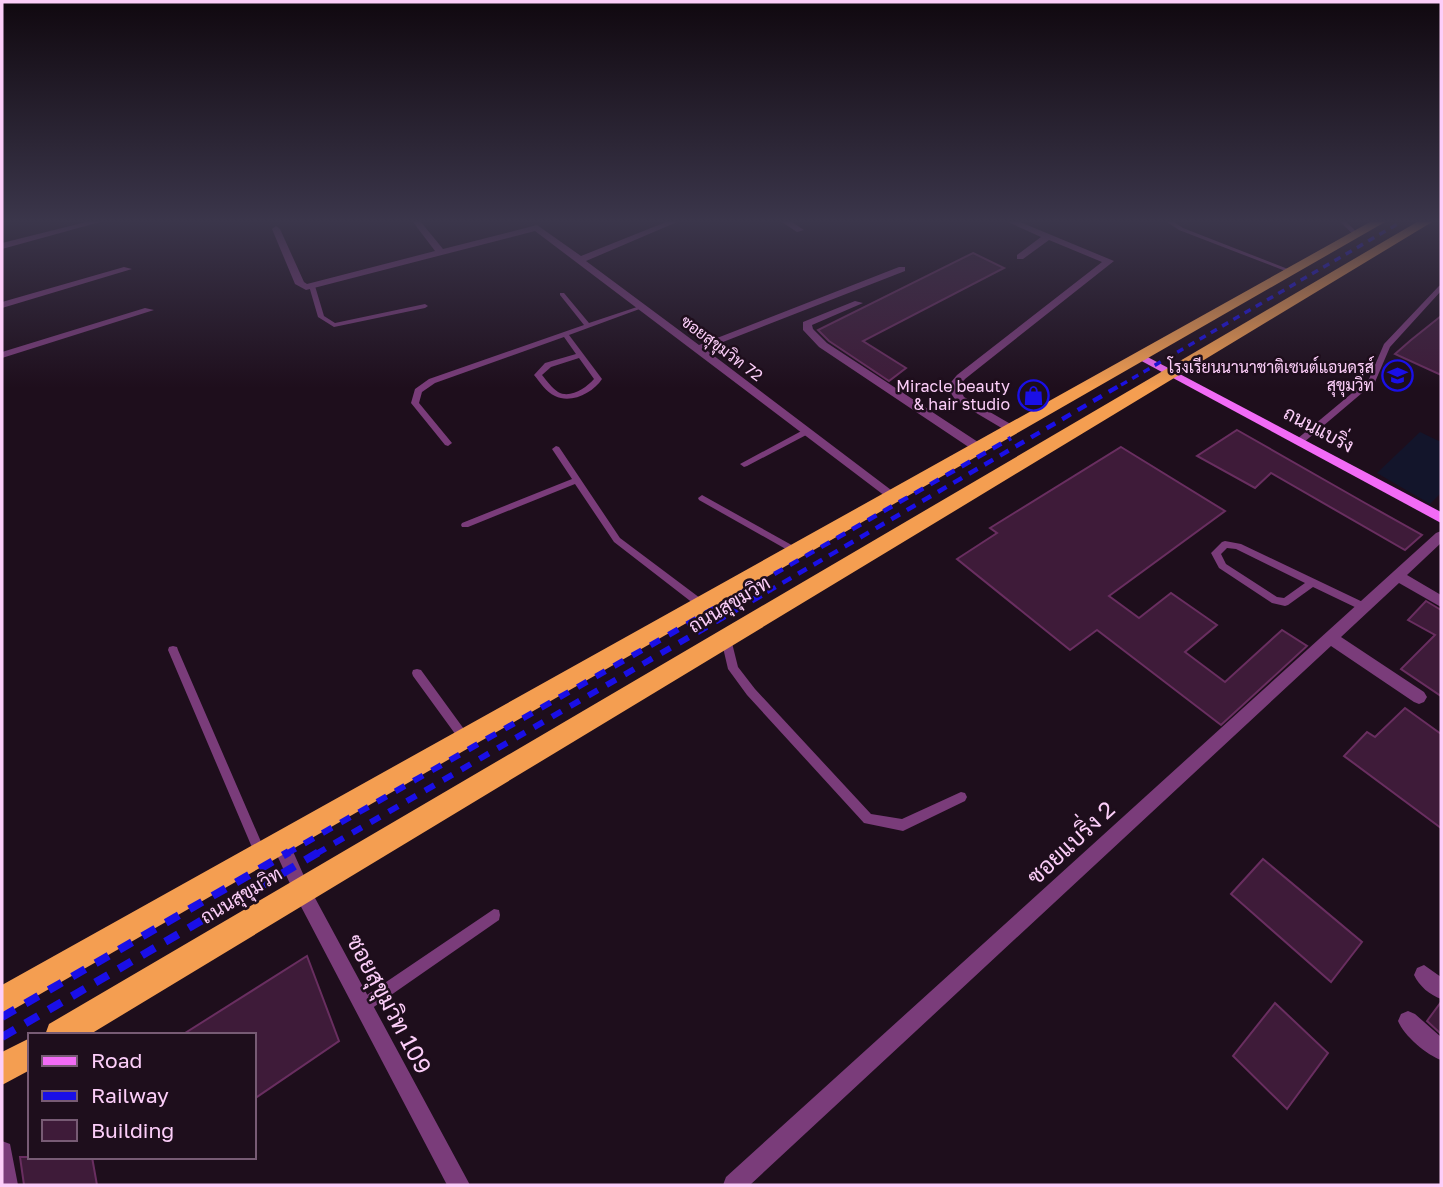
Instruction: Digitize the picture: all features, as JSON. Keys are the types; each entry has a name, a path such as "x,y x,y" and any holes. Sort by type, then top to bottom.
{"highway":[{"name":"ถนนสุขุมวิท","path":"2,1001 1279,277"},
{"name":"ถนนสุขุมวิท","path":"63,1033 1334,277"},
{"path":"2,1069 28,1054"}],"main road":[{"name":"ถนนแบริ่ง","path":"1140,356 1441,518"}],"street":[{"path":"2,305 101,277"},
{"path":"297,277 300,284 312,286 344,277"},
{"name":"ซอยสุขุมวิท 72","path":"603,277 892,496"},
{"path":"697,349 880,277"},
{"path":"1010,429 960,399 953,387 961,377 1088,277"},
{"path":"858,303 807,324 808,330 822,345 978,447"},
{"path":"2,355 149,310"},
{"name":"ซอยแบริ่ง 2","path":"734,1185 1441,536"},
{"path":"1398,576 1441,602"},
{"path":"1331,638 1419,697"},
{"name":"ซอยสุขุมวิท 109","path":"271,849 302,891 459,1185"},
{"path":"1424,975 1441,989"},
{"path":"1408,1021 1441,1051"},
{"path":"2,1152 7,1185"}],"lane":[{"path":"312,286 321,317 334,325 425,306"},
{"path":"1300,440 1372,380 1387,346 1441,287"},
{"path":"562,294 588,326"},
{"path":"448,443 415,403 418,391 432,382 642,307"},
{"path":"565,334 598,379 590,389 563,397 555,394 538,374 548,365 579,356"},
{"path":"744,464 807,432"},
{"path":"556,449 617,540 701,604"},
{"path":"466,525 577,480"},
{"path":"702,498 794,550"},
{"path":"1311,583 1285,602 1275,600 1222,566 1216,553 1225,544 1238,546 1364,607"},
{"path":"726,639 733,669 751,692 868,820 903,825 961,797"},
{"path":"173,650 271,849"},
{"path":"418,673 465,739"},
{"path":"363,1006 494,915"}],"shaded area":[{"path":"1420,432 1441,442 1441,493 1430,504 1377,473"}],"building":[{"path":"924,277 986,277 863,341 906,368 889,381 829,341 818,330"},
{"path":"1441,316 1441,375 1395,354 1411,340"},
{"path":"1237,430 1422,535 1405,550 1271,473 1255,488 1197,456"},
{"path":"1121,447 1225,511 1109,596 1139,618 1171,593 1217,625 1185,652 1225,682 1282,630 1307,646 1221,725 1097,630 1070,650 957,559 997,533 990,528"},
{"path":"1426,601 1441,610 1441,696 1401,669 1435,635 1408,620"},
{"path":"1405,708 1441,734 1441,828 1344,756 1367,732 1375,737"},
{"path":"1263,859 1362,942 1331,982 1231,894"},
{"path":"307,956 339,1041 256,1098 256,1033 185,1033"},
{"path":"1441,1002 1441,1034 1427,1021"},
{"path":"1275,1003 1328,1053 1287,1109 1233,1056"},
{"path":"20,1157 92,1159 97,1185 24,1185"}],"railway":[{"path":"1121,385 1306,277"},
{"path":"767,592 1124,383"},
{"path":"743,592 1011,438"},
{"path":"286,854 747,590"},
{"path":"316,854 770,590"},
{"path":"2,1017 289,852"},
{"path":"2,1037 319,852"}],"place":[{"name":"โรงเรียนนานาชาติเซนต์แอนดรูส์ สุขุมวิท","path":"1397,376"},
{"name":"Miracle beauty & hair studio","path":"1033,395"}]}
